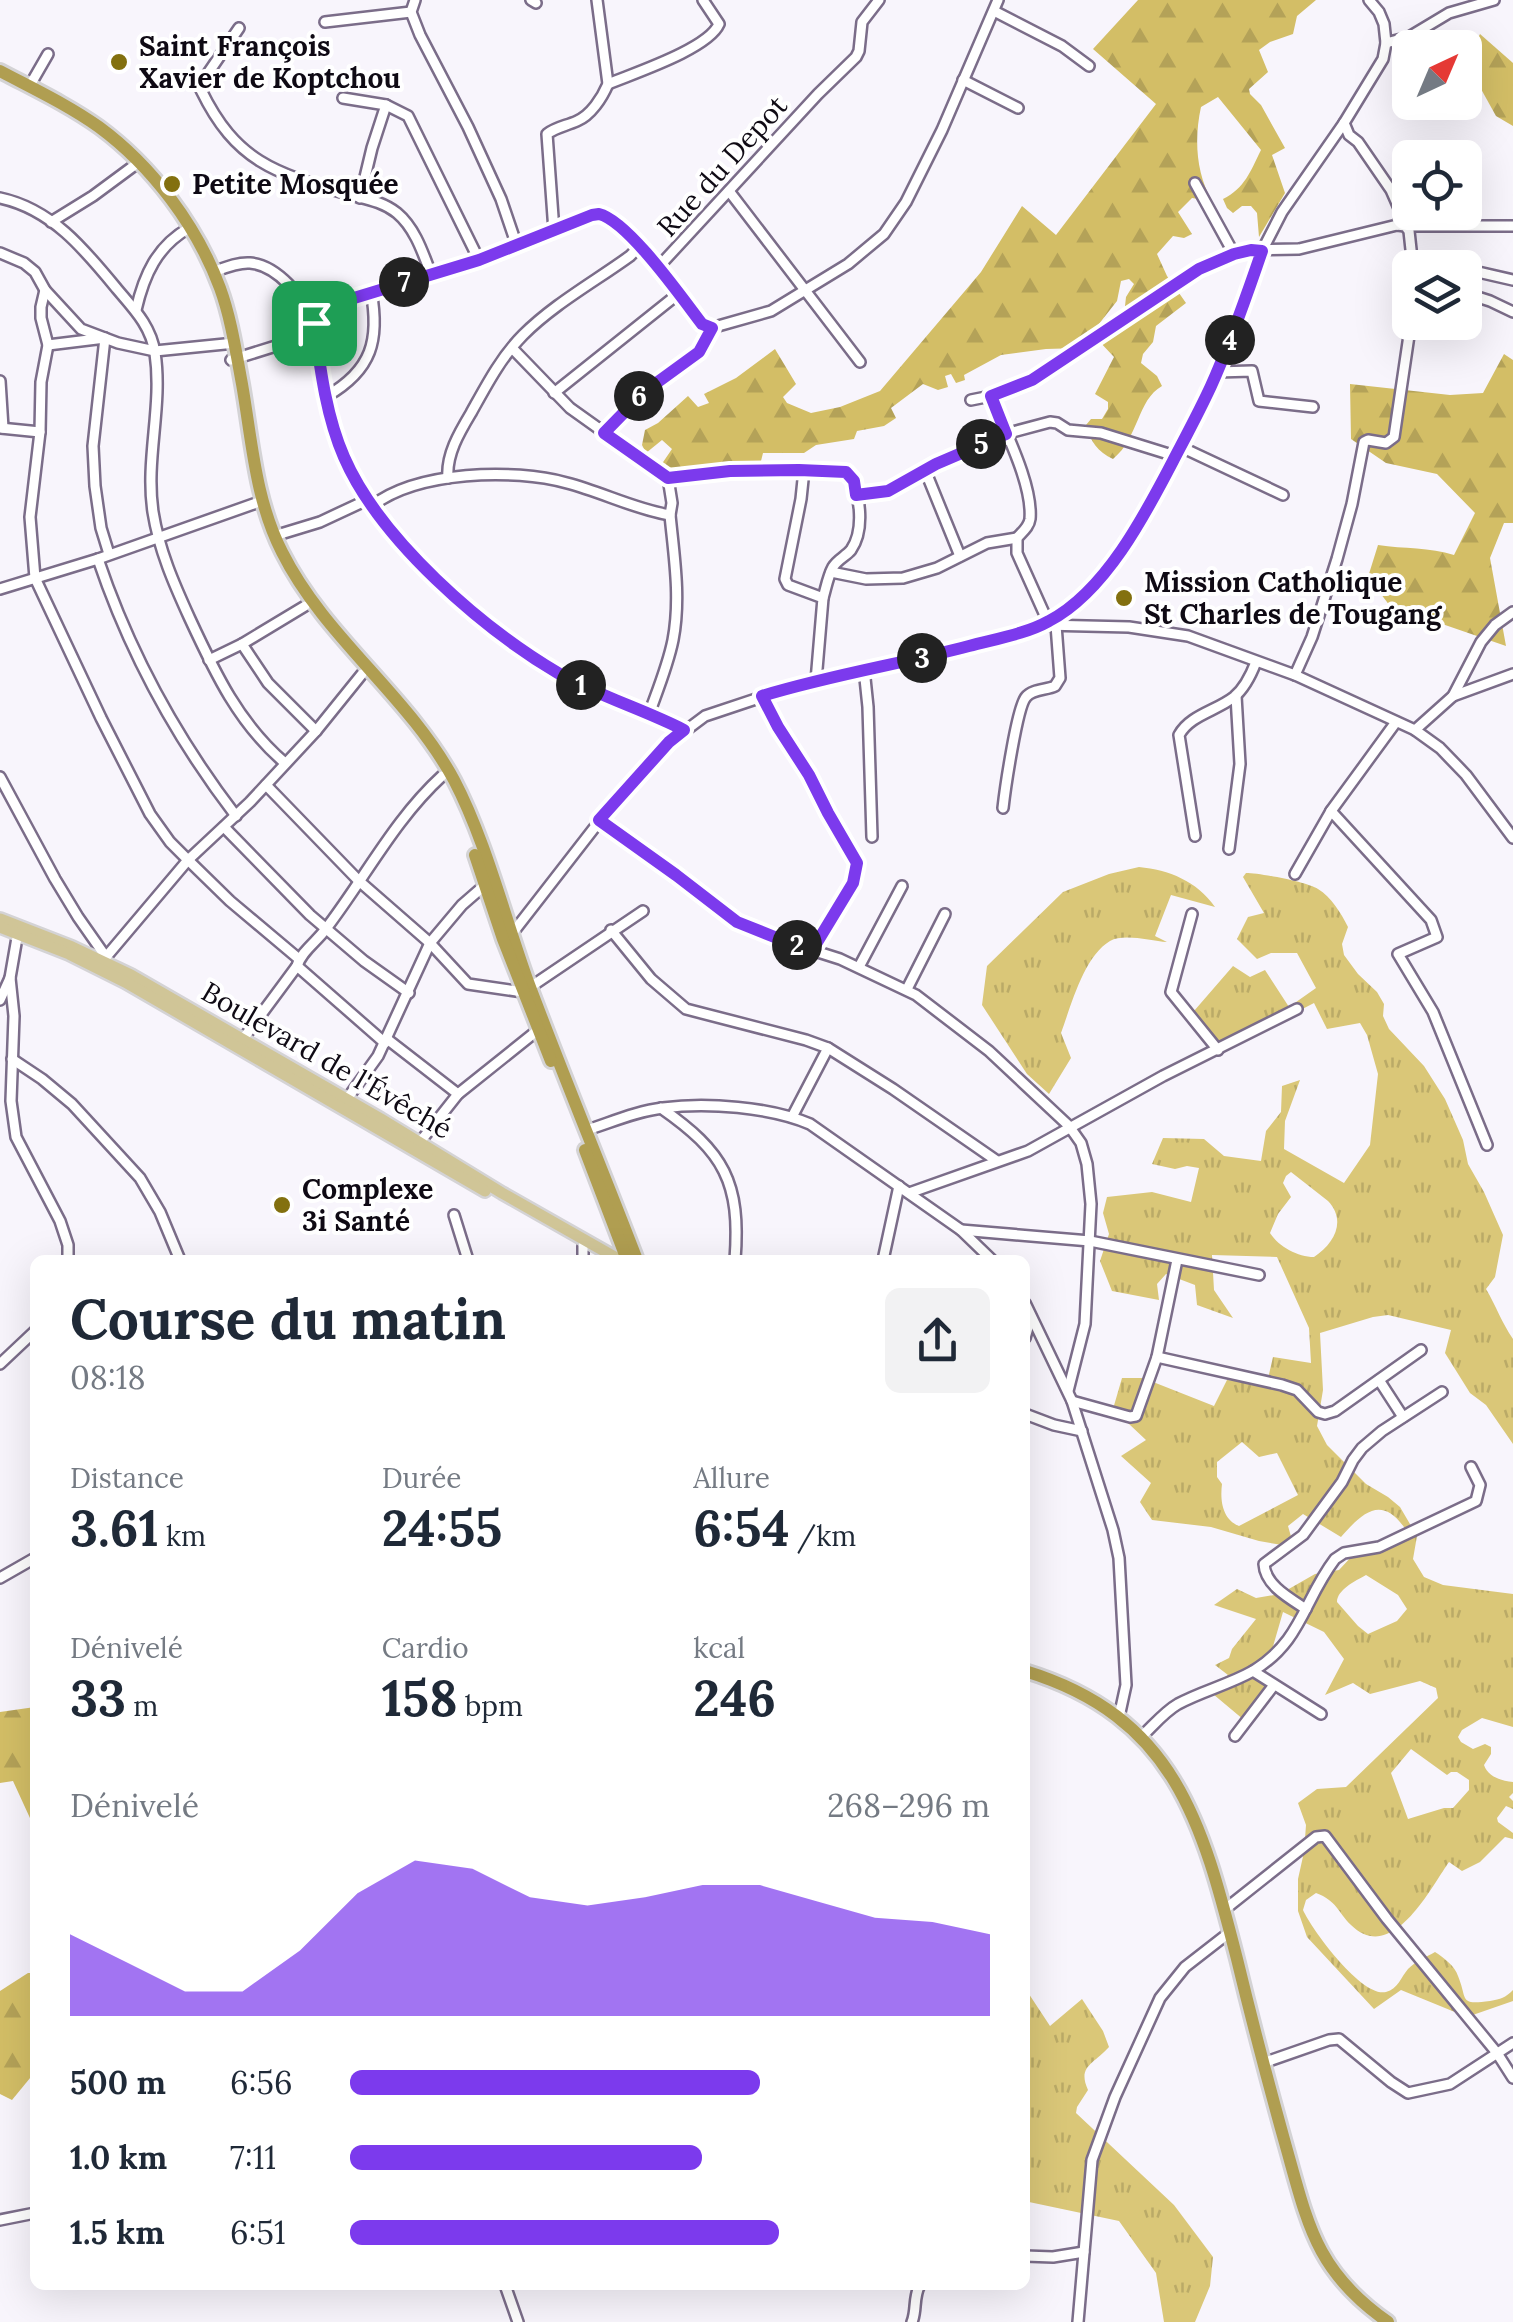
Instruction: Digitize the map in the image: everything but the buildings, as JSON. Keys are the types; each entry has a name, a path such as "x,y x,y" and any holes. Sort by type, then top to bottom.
{"highway":[{"path":"0,72 70,114 136,165 213,272 224,301 234,360 246,469 272,550 304,606 365,671"},
{"path":"0,80 70,114"},
{"path":"186,230 231,344"},
{"path":"258,502 311,602 417,732 447,776 527,990 635,1255"},
{"path":"527,990 538,1030 583,1132"},
{"path":"591,1152 622,1255"},
{"path":"1030,1673 1081,1694 1119,1717 1160,1759 1181,1790 1206,1848 1296,2184 1320,2250 1346,2287 1387,2322"}],"main road":[{"name":"Boulevard de l'Évêché","path":"0,918 18,929 103,962 347,1099 379,1123 420,1142 583,1253"},
{"name":"Boulevard de l'Évêché","path":"0,927 18,929"},
{"name":"Boulevard de l'Évêché","path":"103,962 176,1010 379,1123 500,1196 613,1255"}],"street":[{"path":"414,0 412,12 420,35 468,127 517,246"},
{"path":"554,232 547,134 588,114 608,84 596,0"},
{"path":"608,84 685,52 714,34 719,24 703,0"},
{"name":"Rue du Depot","path":"234,360 278,345 371,291 479,260 592,215 606,215 653,262 664,262 856,57 862,22 878,0"},
{"path":"653,262 702,324 712,328 771,311 848,264 884,234 906,202 998,0"},
{"path":"1048,624 1084,595 1144,518 1217,372 1262,251 1282,212 1383,59 1384,24 1369,0"},
{"path":"1386,43 1409,36 1449,13 1494,0"},
{"path":"994,11 1062,46 1089,66"},
{"path":"325,22 412,12"},
{"path":"238,28 202,82 201,90 228,134 263,164 302,182 377,201 402,216 421,247 431,274"},
{"path":"29,86 48,54"},
{"path":"963,80 1018,108"},
{"path":"344,98 386,105 400,110 412,122 479,260"},
{"path":"360,198 386,105"},
{"path":"1344,122 1349,135 1392,192"},
{"path":"51,222 136,165"},
{"path":"1195,182 1234,254"},
{"path":"728,191 860,362"},
{"path":"0,198 28,206 68,233 144,323 155,350 158,394 151,484 162,555 227,695 246,722 285,763"},
{"path":"1482,226 1513,226"},
{"path":"971,400 1032,380 1199,269 1234,254 1299,250 1392,228"},
{"path":"136,310 146,276 166,244 186,230"},
{"path":"448,478 447,468 459,436 512,348 542,318 640,247"},
{"path":"0,253 34,272 81,329 155,350 231,344"},
{"path":"213,272 246,262 272,271 294,290 314,323 334,428 344,457 369,503 428,570 519,647 602,695 684,730"},
{"path":"1482,273 1513,280"},
{"path":"45,290 40,307 48,345 41,382 40,432 30,516 35,578 143,800 170,842 230,901 386,1041 458,1094"},
{"path":"327,396 358,373 369,356 376,318 371,291"},
{"path":"554,393 678,294"},
{"path":"1482,298 1513,312"},
{"path":"604,433 644,392 699,352 712,328"},
{"path":"48,345 105,338"},
{"path":"105,338 93,446 101,528 110,554"},
{"path":"1295,675 1312,637 1337,559 1364,442 1386,443 1394,437 1407,340"},
{"path":"512,348 554,393 668,478 730,471 846,472 854,481 859,518 852,548 834,565 822,598 816,680"},
{"path":"1217,372 1252,370 1259,400 1313,407"},
{"path":"0,381 1,428 40,432"},
{"path":"832,572 866,579 903,578 937,568 987,543 1016,538 1027,528 1030,520 1026,488 991,396"},
{"path":"856,495 888,491 936,464 1006,434 1050,422 1068,430 1101,433 1178,452 1284,495"},
{"path":"804,470 802,500 785,578 788,585 822,598"},
{"path":"925,470 960,556"},
{"path":"274,536 448,478 539,476 670,515"},
{"path":"649,714 674,637 677,602 668,478"},
{"path":"1,587 98,559 258,502"},
{"path":"1003,808 1008,765 1024,700 1035,691 1056,686 1060,678 1048,624 1017,553 1016,538"},
{"path":"98,559 155,690 192,755 236,816"},
{"path":"209,660 304,606"},
{"path":"1453,696 1481,642 1513,612"},
{"path":"507,937 599,820 669,742 706,716 816,680 940,654 1048,624 1129,627 1188,636 1295,675 1414,730 1440,748 1466,775 1513,838"},
{"path":"242,644 268,682 316,731"},
{"path":"1195,836 1179,735 1189,722 1236,696 1249,680 1256,662"},
{"path":"864,670 872,837"},
{"path":"0,777 103,962 188,860 266,786 365,671"},
{"path":"1414,730 1453,696 1513,674"},
{"path":"762,696 857,863 853,883 813,949"},
{"path":"1229,849 1240,764 1236,696"},
{"path":"1296,874 1331,811 1396,722"},
{"path":"242,1039 327,928 408,811 447,776"},
{"path":"266,786 359,882 430,943 468,984 527,990 642,910"},
{"path":"1331,811 1431,920 1436,937 1398,954 1433,1012 1487,1145"},
{"path":"599,820 737,922 907,989 989,1051 1069,1126 1081,1143 1088,1164 1091,1204 1085,1324 1070,1396"},
{"path":"224,827 292,898 364,961 409,993"},
{"path":"347,1099 386,1041 430,943 462,905 489,884"},
{"path":"859,967 902,886"},
{"path":"907,989 945,914"},
{"path":"1192,914 1171,992 1218,1050"},
{"path":"0,1000 10,978 18,929"},
{"path":"611,930 651,980 686,1009 828,1048 997,1162"},
{"path":"10,978 14,1016 11,1101 16,1136 60,1221 68,1255"},
{"path":"909,1193 1028,1151 1069,1126 1298,1009"},
{"path":"420,1142 458,1094 538,1030"},
{"path":"792,1116 828,1048"},
{"path":"12,1059 72,1104 140,1178 178,1255"},
{"path":"661,1108 692,1132 719,1160 729,1178 736,1255"},
{"path":"583,1132 661,1108 726,1108 792,1116 820,1131 961,1230 987,1255"},
{"path":"884,1255 899,1186"},
{"path":"454,1215 466,1255"},
{"path":"961,1230 1090,1241 1259,1275"},
{"path":"1070,1396 1133,1417 1139,1411 1158,1357 1177,1260"},
{"path":"1031,1317 1070,1396 1113,1530 1126,1685 1119,1717"},
{"path":"0,1364 30,1336"},
{"path":"1158,1357 1297,1390 1318,1412 1325,1414 1335,1411 1421,1350"},
{"path":"1379,1380 1404,1417"},
{"path":"1306,1609 1270,1582 1264,1564 1303,1535 1362,1448 1442,1392"},
{"path":"1030,1416 1082,1431"},
{"path":"1141,1737 1168,1710 1231,1684 1284,1648 1335,1559 1344,1553 1380,1547 1476,1501 1480,1486 1471,1467"},
{"path":"0,1578 30,1561"},
{"path":"1253,1671 1321,1714"},
{"path":"1236,1736 1274,1685"},
{"path":"1224,1910 1316,1838 1325,1836 1513,2078"},
{"path":"1078,2322 1092,2160 1115,2097 1160,1998 1174,1978 1230,1932"},
{"path":"1263,2063 1339,2039 1408,2093 1450,2084 1513,2043"},
{"path":"0,2220 30,2214"},
{"path":"1030,2256 1084,2252"},
{"path":"507,2290 518,2322"},
{"path":"912,2322 917,2290"}],"green space":[{"path":"1138,0 1316,0 1297,16 1293,34 1259,50 1268,72 1249,89 1285,148 1272,155 1285,193 1259,237 1257,213 1251,206 1242,206 1233,213 1223,199 1242,184 1261,150 1218,97 1201,107 1198,156 1212,201 1192,198 1178,212 1192,234 1184,238 1173,236 1157,254 1186,303 1156,326 1153,342 1141,363 1157,376 1162,386 1147,400 1128,441 1113,459 1095,445 1086,425 1091,419 1102,419 1108,409 1108,402 1095,394 1114,357 1098,340 1132,315 1125,306 1134,284 1129,279 1121,281 1117,301 1080,348 1001,355 964,375 965,380 956,383 951,374 945,376 948,387 938,390 923,384 891,408 896,418 884,426 857,431 854,439 816,445 804,453 763,453 759,469 677,481 659,468 672,449 662,440 646,453 642,445 645,430 688,396 698,407 709,403 704,394 736,378 775,349 796,384 783,397 787,403 811,413 840,407 880,391 981,272 1022,206 1056,235 1156,104 1093,49"},
{"path":"1482,36 1513,63 1513,126 1496,116 1482,91"},
{"path":"1504,354 1513,360 1513,523 1504,523 1490,558 1506,646 1390,606 1368,577 1378,545 1454,555 1475,513 1437,474 1386,463 1351,439 1350,384 1450,395 1483,393"},
{"path":"1139,867 1182,878 1215,907 1171,895 1155,936 1167,942 1123,938 1101,948 1086,970 1069,1009 1061,1033 1071,1058 1049,1094 1027,1074 982,1005 987,966 1063,892"},
{"path":"1253,873 1312,886 1335,906 1348,927 1342,944 1344,955 1377,992 1389,1029 1424,1066 1445,1099 1463,1140 1468,1164 1503,1235 1495,1277 1486,1289 1513,1339 1513,1444 1486,1405 1470,1393 1445,1353 1451,1330 1388,1315 1320,1333 1323,1390 1317,1426 1327,1445 1366,1484 1400,1507 1417,1536 1413,1559 1424,1577 1443,1585 1513,1594 1513,1727 1482,1718 1462,1730 1458,1737 1473,1749 1485,1744 1491,1747 1486,1769 1496,1778 1513,1782 1509,1797 1513,1809 1506,1806 1497,1818 1513,1833 1513,1839 1505,1837 1480,1862 1462,1871 1449,1862 1408,1919 1381,1936 1366,1935 1351,1925 1333,1903 1316,1893 1306,1900 1303,1910 1339,1961 1376,1991 1394,1988 1411,1966 1435,1952 1454,1969 1468,2001 1497,2000 1513,1990 1513,2001 1467,2017 1401,1990 1374,2009 1307,1937 1298,1911 1306,1825 1298,1803 1317,1789 1346,1787 1438,1698 1436,1688 1420,1681 1370,1694 1353,1683 1325,1695 1344,1659 1324,1632 1283,1612 1265,1674 1266,1691 1244,1720 1207,1689 1228,1675 1215,1665 1229,1658 1256,1619 1214,1605 1237,1589 1256,1598 1280,1594 1315,1574 1339,1570 1353,1555 1406,1530 1389,1512 1381,1510 1365,1514 1341,1537 1303,1514 1288,1526 1294,1547 1211,1527 1152,1520 1140,1502 1151,1483 1121,1456 1146,1440 1113,1409 1122,1378 1143,1378 1214,1406 1227,1380 1267,1383 1273,1357 1311,1363 1309,1328 1277,1257 1212,1255 1214,1290 1233,1318 1197,1305 1195,1285 1166,1274 1157,1284 1159,1300 1112,1291 1100,1261 1109,1234 1103,1213 1107,1197 1152,1192 1191,1202 1199,1168 1175,1169 1152,1164 1163,1138 1204,1139 1224,1156 1261,1161 1266,1131 1281,1112 1282,1086 1300,1080 1285,1121 1284,1149 1344,1183 1370,1145 1378,1074 1360,1023 1327,1029 1314,1003 1223,1050 1194,1011 1233,966 1250,977 1265,970 1289,1007 1316,988 1297,953 1271,953 1257,959 1237,939 1248,917 1264,913 1243,877","holes":["1291,1172 1328,1201 1337,1216 1336,1232 1314,1257 1289,1250 1270,1233 1291,1197 1283,1183","1242,1442 1259,1457 1277,1453 1298,1495 1239,1526 1223,1508 1217,1462","1366,1575 1398,1595 1407,1609 1397,1621 1368,1634 1337,1602 1343,1590","1411,1749 1447,1775 1457,1772 1469,1780 1469,1790 1453,1808 1408,1819 1391,1773"]},
{"path":"30,1708 30,1818 13,1781 0,1783 0,1712"},
{"path":"30,1973 30,2078 12,2100 0,2094 0,1991"},
{"path":"1030,1996 1050,2026 1082,1999 1103,2031 1109,2047 1086,2070 1088,2090 1076,2113 1174,2205 1213,2257 1210,2286 1195,2322 1164,2322 1156,2273 1119,2221 1030,2202"}],"place":[{"name":"Saint François Xavier de Koptchou","path":"119,62"},
{"name":"Petite Mosquée","path":"172,184"},
{"name":"Mission Catholique St Charles de Tougang","path":"1124,598"},
{"name":"Complexe 3i Santé","path":"282,1205"}],"route":[{"path":"592,215 606,215 653,262 702,324 712,328 699,352 644,392 604,433 668,478 730,471 846,472 854,481 856,495 888,491 936,464 1006,434 991,396 1032,380 1199,269 1234,254 1262,251 1217,372 1181,447 1144,518 1084,595 1048,622 988,641 762,696 857,863 853,883 813,949 737,922 599,820 684,730 558,673 519,647 467,606 397,537 366,500 344,457 318,359 314,323 371,291 479,260 592,215"}]}
